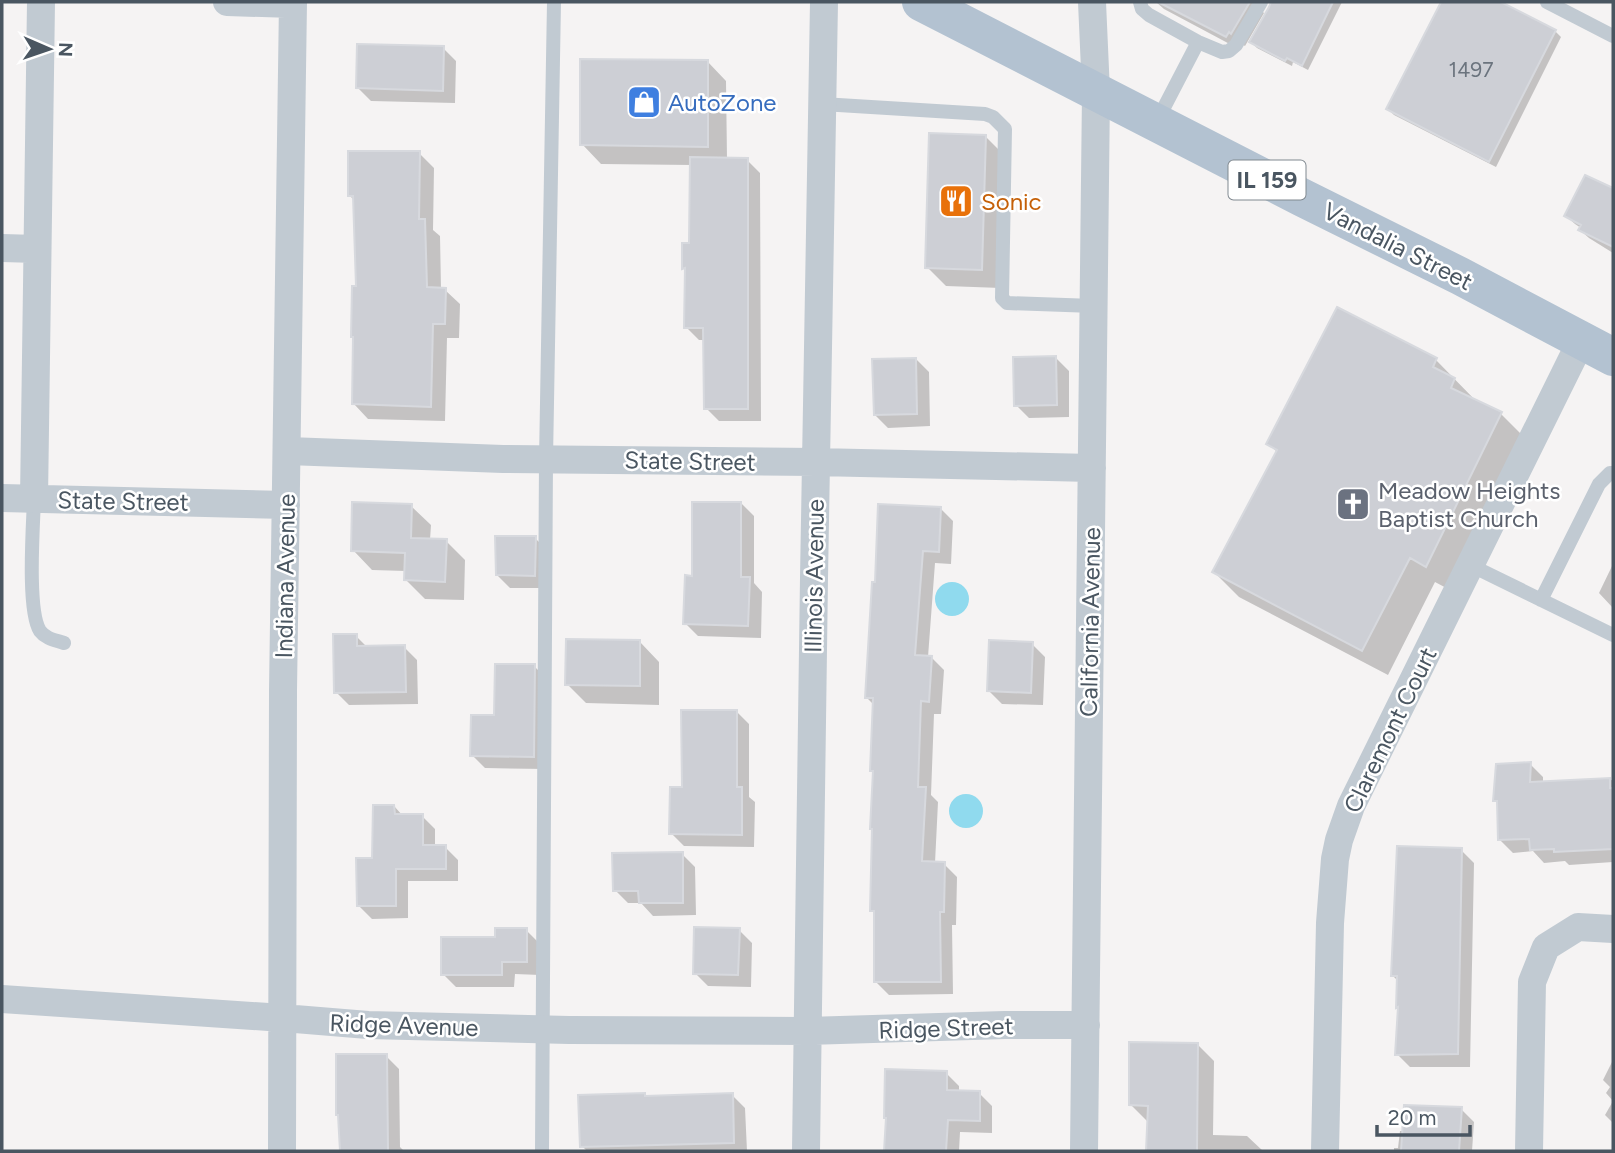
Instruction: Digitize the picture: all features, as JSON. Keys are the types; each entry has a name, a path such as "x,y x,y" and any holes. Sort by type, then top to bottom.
{"main road":[{"name":"Vandalia Street","path":"943,7 1096,92 1460,276 1597,349"}],"street":[{"path":"34,499 41,2"},
{"path":"227,2 293,3"},
{"name":"Illinois Avenue","path":"806,1151 824,2"},
{"name":"California Avenue","path":"1084,1151 1096,92 1092,2"},
{"name":"Indiana Avenue","path":"282,1151 283,691 293,3"},
{"path":"2,248 37,249"},
{"name":"Claremont Court","path":"1325,1151 1330,923 1339,840 1351,806 1471,565 1597,349"},
{"name":"State Street","path":"288,452 546,460 1092,468"},
{"name":"State Street","path":"2,498 286,505"},
{"path":"1529,1151 1532,982 1546,947 1578,927 1613,929"},
{"name":"Ridge Avenue","path":"2,999 368,1026 807,1031"},
{"name":"Ridge Street","path":"807,1031 1086,1026"}],"lane":[{"path":"542,1151 546,460 554,2"},
{"path":"1140,2 1142,9 1149,15 1222,52 1229,51 1236,45 1261,2"},
{"path":"1547,2 1613,36"},
{"path":"1156,123 1198,42"},
{"path":"822,104 985,114 993,117 1005,129 1002,298 1007,303 1094,306"},
{"path":"1541,600 1599,484 1609,473 1613,473"},
{"path":"34,499 32,600 36,621 46,638 64,643"},
{"path":"1471,565 1613,635"}],"water":[{"path":"952,582 964,587 969,599 964,611 952,616 940,611 935,599 940,587"},
{"path":"966,794 978,799 983,811 978,823 966,828 954,823 949,811 954,799"}],"building":[{"path":"1158,2 1250,2 1231,34 1229,32 1226,37"},
{"path":"1271,2 1333,2 1302,66 1287,58 1285,61 1249,42"},
{"path":"1441,2 1501,2 1556,30 1489,162 1386,109"},
{"path":"357,44 444,46 443,91 356,88"},
{"name":"AutoZone","path":"580,59 708,60 708,147 580,145"},
{"name":"Sonic","path":"929,133 986,135 982,270 925,268"},
{"path":"348,151 420,151 419,219 425,219 427,287 446,288 445,324 433,324 431,407 352,404 352,286 356,286 353,196 348,196"},
{"path":"690,157 748,158 748,409 704,409 703,328 684,328 685,268 682,269 682,243 689,243"},
{"path":"1585,175 1613,188 1613,247 1578,230 1581,225 1564,216"},
{"name":"Meadow Heights Baptist Church","path":"1337,307 1437,358 1433,367 1455,378 1451,388 1502,412 1426,567 1410,558 1362,651 1212,572 1277,450 1266,444"},
{"path":"1056,356 1057,405 1014,406 1013,357"},
{"path":"916,358 917,414 874,415 872,359"},
{"path":"352,502 412,504 411,538 447,539 445,582 404,580 405,553 351,551"},
{"path":"692,502 741,502 741,577 750,577 748,626 683,624 685,575 692,576"},
{"path":"878,504 941,507 939,552 923,551 915,655 932,656 929,702 921,701 918,787 926,787 922,861 945,862 944,912 940,912 941,982 874,982 874,911 870,911 873,698 865,698 872,582 875,582"},
{"path":"495,536 536,536 535,576 496,575"},
{"path":"333,634 357,634 357,646 405,645 406,692 334,693"},
{"path":"566,639 640,640 640,686 565,685"},
{"path":"989,640 1033,642 1031,693 987,691"},
{"path":"495,664 535,664 534,757 470,756 471,715 494,715"},
{"path":"681,710 737,710 737,787 742,787 742,835 669,834 670,787 682,787"},
{"path":"1531,762 1530,782 1610,778 1610,788 1613,788 1613,849 1554,852 1554,849 1530,850 1529,839 1498,840 1497,801 1493,801 1496,764"},
{"path":"373,805 394,805 395,814 423,814 423,845 446,845 446,869 396,869 396,906 357,906 356,858 372,858"},
{"path":"1397,846 1462,848 1458,1054 1395,1055 1397,976 1391,976"},
{"path":"683,852 683,903 639,903 638,891 613,891 612,853"},
{"path":"694,927 740,928 738,975 693,974"},
{"path":"495,928 527,928 527,962 502,962 502,975 441,975 441,937 495,937"},
{"path":"1129,1042 1198,1043 1197,1151 1146,1151 1148,1106 1129,1105"},
{"path":"336,1054 387,1054 388,1151 340,1151 336,1115"},
{"path":"885,1069 947,1071 947,1090 980,1091 980,1121 948,1120 946,1151 884,1151"},
{"path":"645,1093 645,1096 733,1093 734,1143 580,1147 578,1095"},
{"path":"1404,1105 1462,1107 1459,1151 1401,1151"}],"place":[{"name":"AutoZone","path":"644,102"},
{"name":"Sonic","path":"956,201"},
{"name":"Meadow Heights Baptist Church","path":"1353,504"}]}
